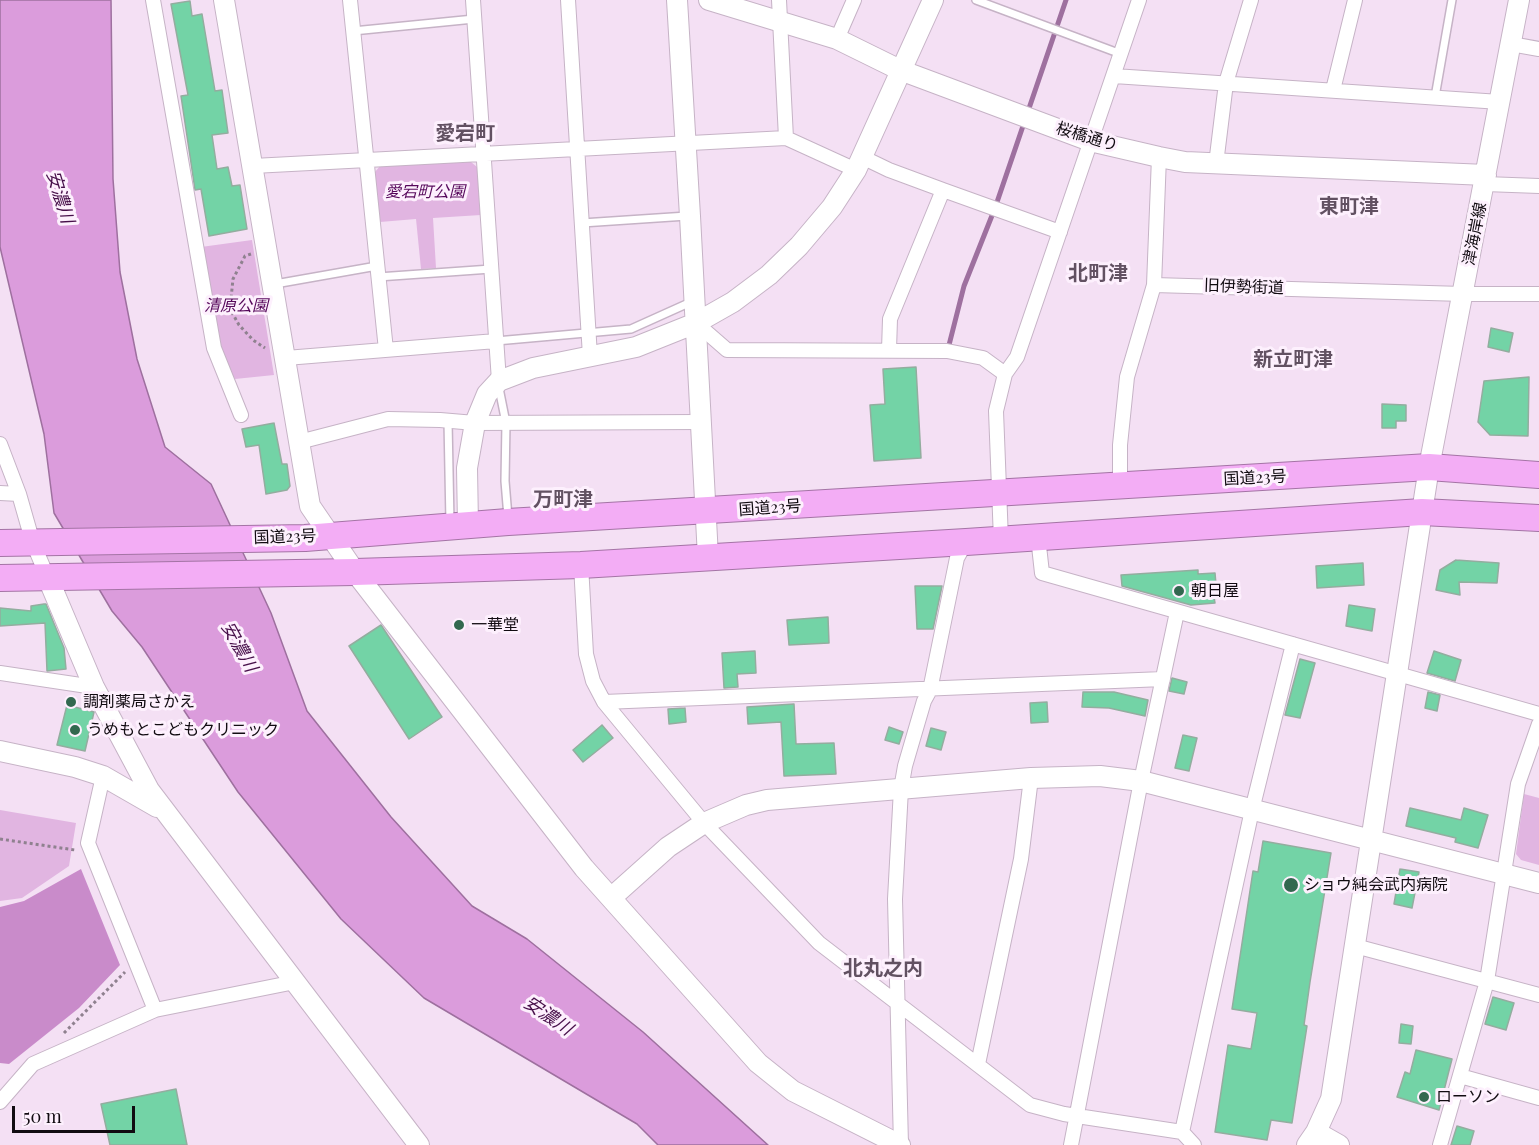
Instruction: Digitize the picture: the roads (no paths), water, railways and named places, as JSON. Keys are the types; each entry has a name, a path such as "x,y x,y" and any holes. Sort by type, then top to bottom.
{"highway":[{"name":"国道23号","path":"0,543 317,537 508,522 1429,467 1539,475"},
{"path":"0,578 581,565 1422,512 1539,518"}],"street":[{"path":"153,0 214,348 241,415"},
{"path":"224,0 273,285 278,353 299,442 317,537 584,868 758,1063 793,1091 901,1145 895,899 902,789 905,766 921,711 930,690 957,558 966,542"},
{"path":"350,0 386,350"},
{"path":"473,0 499,381"},
{"path":"568,0 590,357"},
{"path":"676,0 708,557"},
{"name":"桜橋通り","path":"709,0 837,39 900,70 1090,141 1159,157 1185,162 1486,180"},
{"path":"779,0 786,138"},
{"path":"837,39 854,0"},
{"path":"459,526 475,423 487,394 499,381 533,368 636,347 696,323 734,302 777,268 832,207 859,164 933,0"},
{"path":"1001,540 996,411 1005,374 1017,357 1139,0"},
{"path":"1215,164 1226,83 1251,0"},
{"path":"1333,90 1355,0"},
{"name":"津海岸線","path":"1312,1138 1331,1100 1429,467 1519,0"},
{"path":"1511,44 1539,49"},
{"path":"1114,76 1500,102"},
{"path":"253,166 786,138 859,164 889,170 1060,232"},
{"path":"1120,486 1120,445 1127,377 1154,285 1159,157"},
{"path":"1486,180 1539,186"},
{"path":"889,350 890,319 943,190"},
{"name":"旧伊勢街道","path":"1154,285 1539,294"},
{"path":"696,323 727,350 947,351 983,358 1005,374"},
{"path":"278,353 386,350 496,341"},
{"path":"299,442 388,419 475,423 700,422"},
{"path":"0,444 94,687 149,790 419,1145"},
{"path":"0,493 19,494"},
{"path":"1038,537 1042,573 1539,714"},
{"path":"581,565 586,654 593,681 604,702 704,823 819,943 1030,1105 1182,1132 1194,1145"},
{"path":"1071,1145 1141,781 1177,612"},
{"path":"1182,1132 1252,810 1293,644"},
{"path":"0,673 94,687"},
{"path":"604,702 1163,679"},
{"path":"1440,1145 1487,981 1518,784 1539,724"},
{"path":"0,751 75,767 103,776 140,795 164,811"},
{"path":"103,776 88,843 155,1010"},
{"path":"612,898 668,847 704,823 746,805 767,800 1030,778 1100,776 1141,781 1539,883"},
{"path":"978,1065 1021,860 1030,778"},
{"path":"1355,946 1539,994"},
{"path":"0,1102 33,1064 155,1010 295,982"},
{"path":"1460,1076 1539,1098"},
{"path":"1312,1138 1339,1145"}],"lane":[{"path":"976,0 1121,54"},
{"path":"1435,97 1452,0"},
{"path":"353,31 474,19"},
{"path":"582,223 690,216"},
{"path":"273,285 378,272 491,269"},
{"path":"496,341 631,329 695,301"},
{"path":"499,381 506,423 505,482 508,522"},
{"path":"448,421 459,526"}],"water":[{"name":"安濃川","path":"0,0 111,0 113,179 120,272 137,359 165,447 211,484 271,613 307,711 391,817 472,906 527,939 643,1032 768,1145 658,1145 637,1124 424,998 341,919 238,792 142,647 112,611 54,513 44,434 0,247"}],"waterway":[{"path":"948,349 964,286 995,208 1066,0"}],"place":[{"name":"朝日屋","path":"1179,591"},
{"name":"一華堂","path":"459,625"},
{"name":"調剤薬局さかえ","path":"71,702"},
{"name":"うめもとこどもクリニック","path":"75,730"},
{"name":"ショウ純会武内病院","path":"1291,885"},
{"name":"ローソン","path":"1424,1097"}],"district":[{"name":"愛宕町","path":"465,134"},
{"name":"東町津","path":"1349,207"},
{"name":"北町津","path":"1098,274"},
{"name":"新立町津","path":"1293,360"},
{"name":"万町津","path":"563,500"},
{"name":"北丸之内","path":"883,969"}],"park label":[{"name":"愛宕町公園","path":"425,192"},
{"name":"清原公園","path":"236,306"}]}
